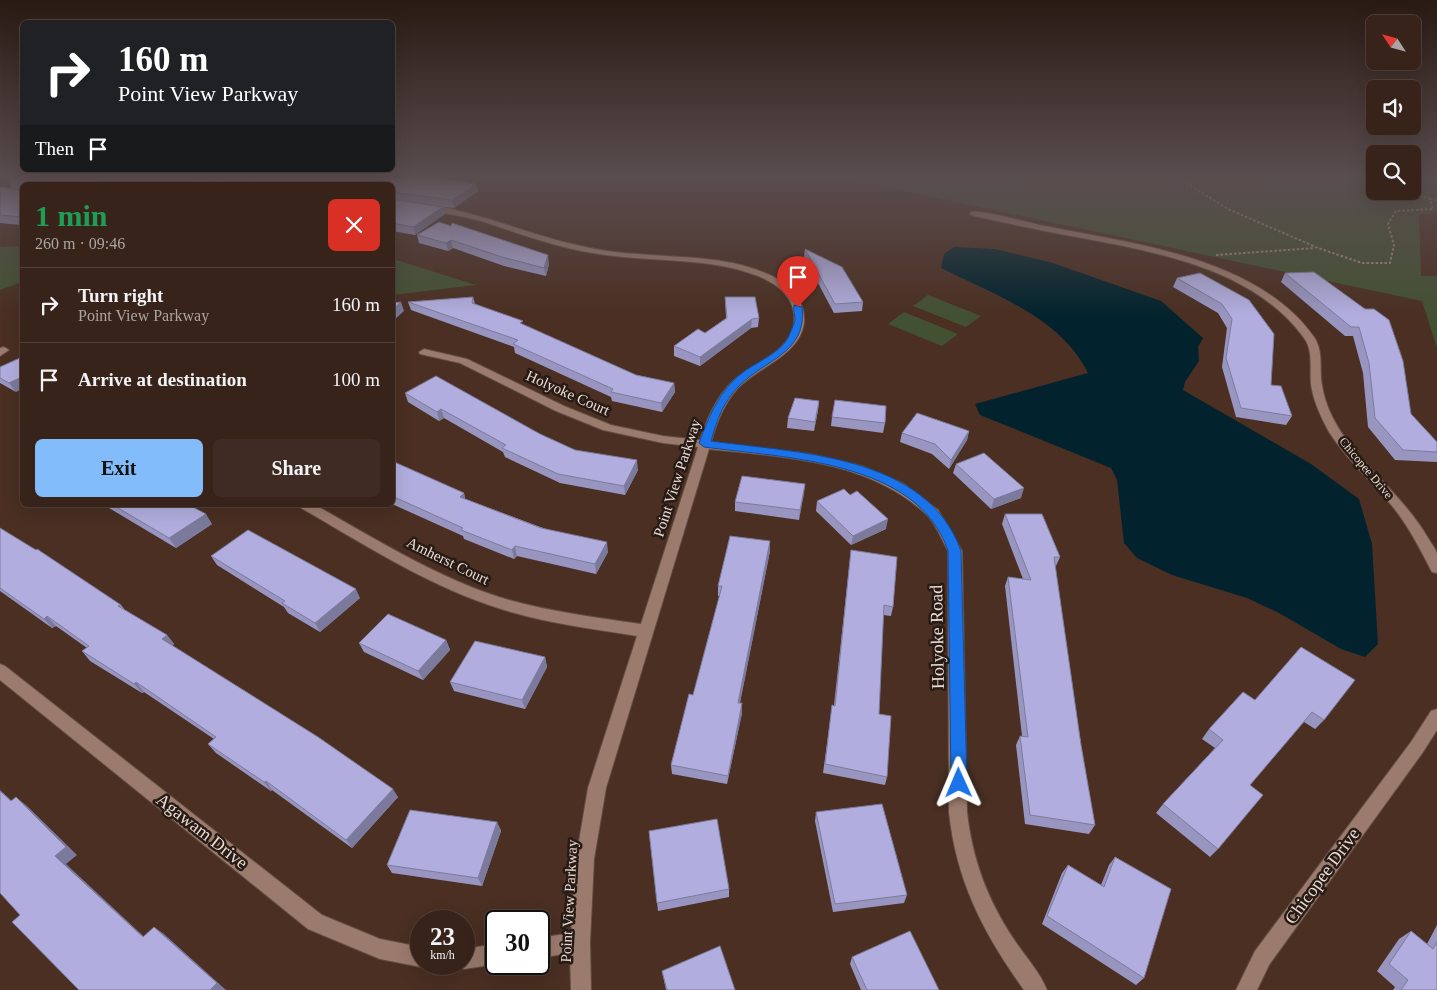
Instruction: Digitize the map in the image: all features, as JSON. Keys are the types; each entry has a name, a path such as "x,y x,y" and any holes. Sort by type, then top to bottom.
{"street":[{"name":"Point View Parkway","path":"492,222 579,248 637,257 726,264 759,274 785,288 793,297 798,314 798,328 792,340 781,352 746,374 721,401 704,443 597,788 585,859 580,942 581,990"},
{"name":"Chicopee Drive","path":"1013,222 1178,257 1227,275 1277,304 1303,327 1312,341 1317,354 1316,382 1328,420 1362,468 1404,512 1419,534 1437,568"},
{"name":"Holyoke Court","path":"424,352 459,360 604,426 653,439 704,443"},
{"name":"Holyoke Road","path":"704,443 829,461 878,476 901,487 921,501 937,517 949,534 954,551 959,783 956,804 960,840 971,881 985,912 1013,959 1037,990"},
{"name":"Amherst Court","path":"309,507 452,585 495,601 540,613 646,631"},
{"name":"Agawam Drive","path":"0,671 315,922 360,943 410,956"},
{"name":"Chicopee Drive","path":"1246,990 1262,958 1417,747 1437,716"},
{"path":"550,946 580,942"}],"path":[{"path":"1257,222 1318,248 1362,263 1390,263 1394,245 1389,222"},
{"path":"1215,255 1318,248"}],"green space":[{"path":"1051,222 1419,222 1421,276 1437,276 1437,348 1422,301"},
{"path":"20,246 20,283 0,290 0,247"},
{"path":"395,260 476,285 395,295"},
{"path":"928,295 981,316 966,327 913,306"},
{"path":"904,312 958,334 942,346 888,324"}],"water":[{"path":"954,247 995,249 1053,263 1161,301 1203,338 1198,347 1199,361 1185,382 1183,390 1311,464 1359,499 1372,544 1378,644 1365,657 1341,649 1279,613 1247,598 1172,575 1137,558 1124,543 1117,480 1111,468 980,415 975,404 1088,373 1076,354 1061,337 1043,322 1004,298 941,268 944,254"}],"building":[{"path":"395,222 420,222 413,227 395,224"},
{"path":"439,222 451,226 452,223 548,255 544,268 502,257 451,240 446,243 417,235"},
{"path":"805,249 842,267 863,302 835,304"},
{"path":"1314,272 1365,309 1374,309 1389,320 1403,361 1411,414 1437,442 1437,452 1403,450 1375,418 1369,363 1359,327 1351,327 1285,273"},
{"path":"1200,273 1249,300 1274,334 1271,385 1281,386 1292,416 1241,408 1226,358 1232,319 1222,304 1177,278"},
{"path":"473,297 472,303 523,321 520,323 636,375 674,383 661,403 611,392 613,389 513,344 518,340 408,302"},
{"path":"725,297 755,297 759,318 752,319 700,357 674,346 698,329 705,333 727,318"},
{"path":"20,358 20,378 9,383 0,378 0,367"},
{"path":"436,376 540,434 575,450 637,460 624,486 558,474 502,448 506,445 441,409 437,412 405,393"},
{"path":"795,398 819,401 815,422 788,418"},
{"path":"835,400 886,406 885,423 832,417"},
{"path":"917,413 969,431 951,460 935,444 902,433"},
{"path":"984,453 1024,488 994,499 956,464"},
{"path":"395,462 464,493 460,497 541,528 607,542 595,564 515,546 512,550 461,530 463,528 395,497"},
{"path":"742,476 805,484 800,510 735,502"},
{"path":"844,489 850,495 857,491 888,519 853,536 817,501"},
{"path":"116,507 193,507 206,514 169,538"},
{"path":"1005,514 1042,514 1060,557 1054,557 1081,745 1095,825 1030,815 1020,736 1028,737 1008,577 1031,580"},
{"path":"0,528 37,549 121,605 118,606 167,635 162,639 318,737 393,789 346,840 266,781 264,782 208,744 216,737 136,682 134,684 82,651 89,646 47,616 44,619 0,588"},
{"path":"248,530 356,589 315,623 282,603 285,601 211,556"},
{"path":"730,536 770,541 738,703 742,703 728,776 671,765 689,694 693,695 722,586 718,586"},
{"path":"851,550 897,557 893,607 884,605 879,714 891,716 887,777 825,764 832,705 835,706"},
{"path":"388,614 446,640 418,671 359,643"},
{"path":"475,641 545,657 522,700 450,682"},
{"path":"1301,647 1355,680 1324,720 1312,712 1250,785 1263,795 1218,849 1163,804 1223,740 1209,729 1243,692 1255,700"},
{"path":"0,791 11,801 16,797 66,847 55,856 143,937 154,927 217,983 210,990 79,990 12,922 20,915 0,893"},
{"path":"882,804 907,895 835,904 816,812"},
{"path":"410,810 497,822 478,878 387,865"},
{"path":"717,819 729,889 657,903 649,831"},
{"path":"1115,857 1171,889 1144,978 1047,916 1068,865 1104,887"},
{"path":"910,931 939,990 867,990 852,957"},
{"path":"1411,931 1433,949 1437,942 1437,990 1401,990 1408,980 1389,964"},
{"path":"720,946 735,990 667,990 662,971"}],"route":[{"path":"798,307 798,328 792,340 781,352 746,374 735,384 721,401 704,443 829,461 854,467 901,487 921,501 937,517 949,534 954,551 959,783"}]}
